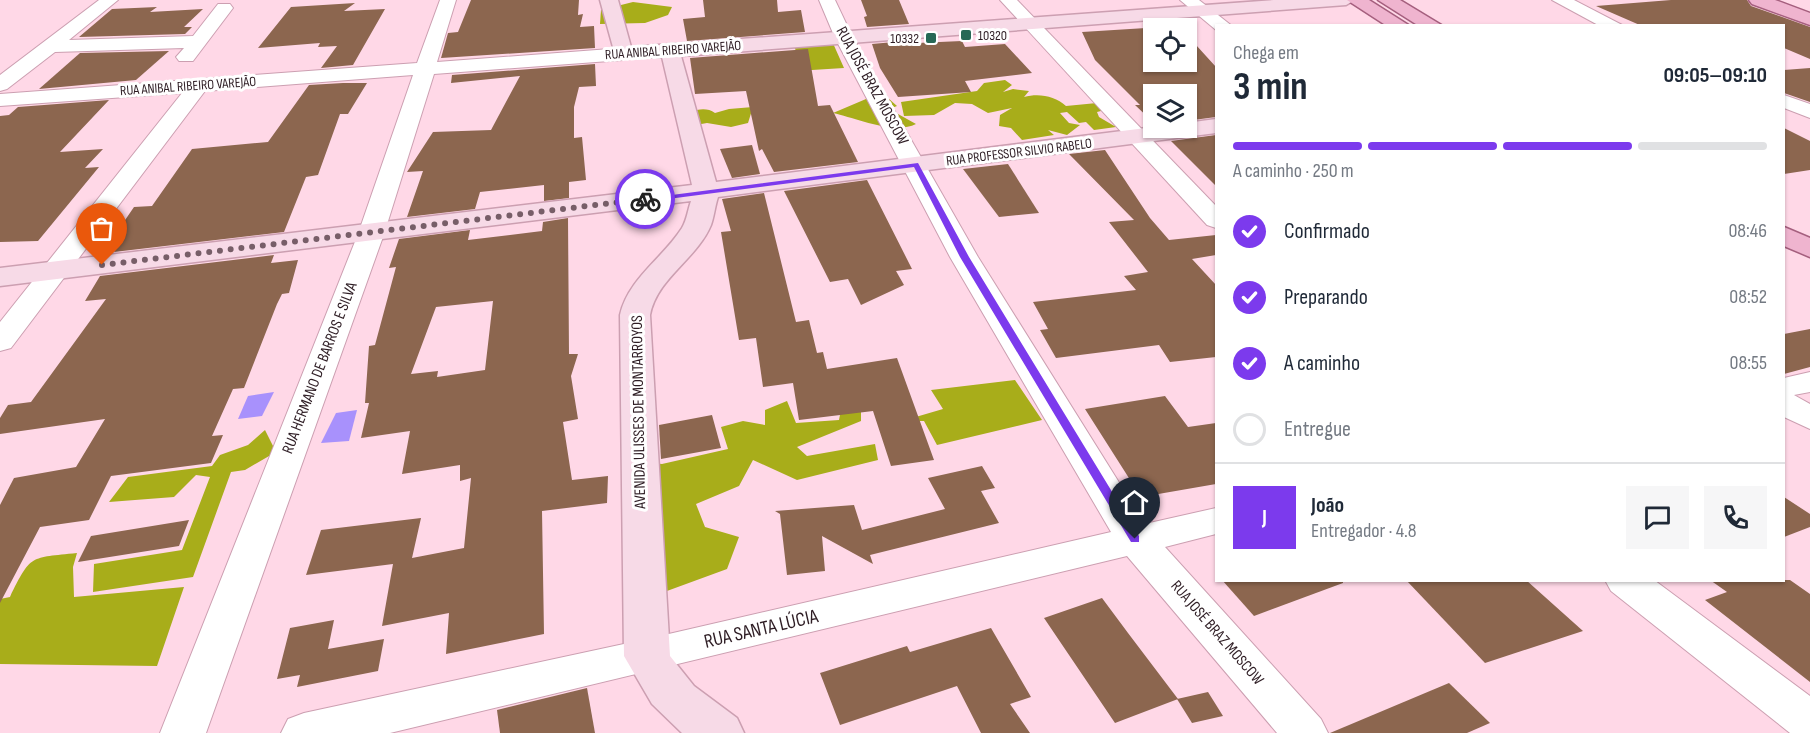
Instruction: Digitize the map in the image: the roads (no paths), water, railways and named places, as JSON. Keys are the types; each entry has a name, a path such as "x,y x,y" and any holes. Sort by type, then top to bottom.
{"main road":[{"path":"1356,0 1398,24"},
{"path":"1387,0 1430,24"},
{"path":"1758,0 1810,19"},
{"path":"1785,212 1810,224"},
{"path":"1785,236 1810,249"}],"street":[{"path":"0,85 110,0"},
{"name":"RUA HERMANO DE BARROS E SILVA","path":"183,733 371,234 448,0"},
{"path":"609,0 623,54"},
{"name":"RUA JOSÉ BRAZ MOSCOW","path":"827,0 844,38 916,165 964,257 1135,539 1305,733"},
{"path":"1008,0 1215,219"},
{"name":"RUA ANIBAL RIBEIRO VAREJÃO","path":"0,100 1031,24 1195,5 1346,0"},
{"path":"1560,0 1612,24"},
{"path":"1195,5 1220,24"},
{"path":"163,87 224,8"},
{"path":"51,46 137,45 198,41"},
{"name":"AVENIDA ULISSES DE MONTARROYOS","path":"670,50 706,192 697,226 675,257 638,301 635,315 634,355 647,656 654,671 691,715 720,733"},
{"path":"0,342 199,85"},
{"path":"1785,101 1808,110"},
{"name":"RUA PROFESSOR SILVIO RABELO","path":"0,277 371,234 1215,126"},
{"path":"1785,388 1810,382"},
{"path":"1785,404 1810,418"},
{"name":"RUA SANTA LÚCIA","path":"304,733 647,656 1215,521"},
{"path":"1628,582 1810,722"}],"place":[{"name":"10320","path":"966,35"},
{"name":"10332","path":"931,38"}]}
